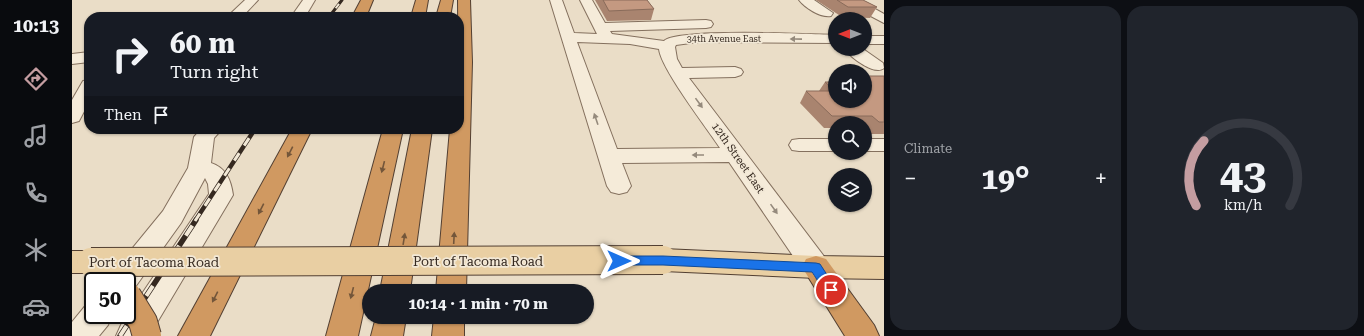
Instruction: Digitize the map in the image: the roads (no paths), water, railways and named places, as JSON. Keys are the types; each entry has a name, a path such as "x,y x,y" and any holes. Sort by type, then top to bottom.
{"highway":[{"path":"361,12 367,0"},
{"path":"419,12 422,0"},
{"path":"444,12 447,0"},
{"path":"464,0 464,62"},
{"path":"194,336 299,134"},
{"path":"342,336 392,134"},
{"path":"396,284 421,134"},
{"path":"451,284 460,134"},
{"path":"81,262 98,272"},
{"path":"816,267 863,336"},
{"path":"136,311 143,322 147,336"},
{"path":"387,336 390,324"},
{"path":"448,336 449,324"}],"main road":[{"name":"Port of Tacoma Road","path":"81,262 663,260 816,267 884,268"}],"street":[{"path":"239,12 252,0"},
{"path":"301,12 309,0"},
{"path":"556,0 620,186"},
{"path":"586,0 604,32 667,46"},
{"path":"805,0 826,13"},
{"path":"850,0 884,19"},
{"path":"863,0 884,12"},
{"path":"568,37 672,24 717,24"},
{"path":"647,27 667,46"},
{"name":"34th Avenue East","path":"667,46 672,41 698,38 828,39"},
{"path":"872,40 884,40"},
{"name":"12th Street East","path":"667,46 666,52 677,72 816,267"},
{"path":"863,56 877,66"},
{"path":"72,59 84,58"},
{"path":"677,72 734,72"},
{"path":"72,117 84,94"},
{"path":"130,272 172,217 199,168 204,137 207,134"},
{"path":"799,145 828,145"},
{"path":"872,145 884,145"},
{"path":"609,156 736,155"},
{"path":"132,336 221,196 220,182 214,174 208,169 199,168"},
{"path":"80,336 90,324"}],"railway":[{"path":"333,12 342,0"},
{"path":"195,221 252,134"},
{"path":"120,336 196,220"}]}
